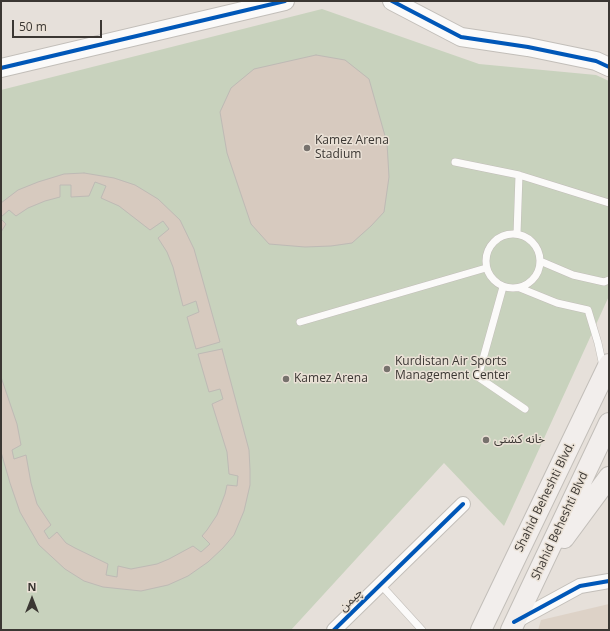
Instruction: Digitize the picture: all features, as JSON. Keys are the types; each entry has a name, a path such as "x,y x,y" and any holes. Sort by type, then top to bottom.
{"main road":[{"name":"Shahid Beheshti Blvd.","path":"481,630 607,368"},
{"name":"Shahid Beheshti Blvd","path":"512,626 609,423"},
{"path":"540,569 609,477"}],"street":[{"path":"1,68 284,1"},
{"path":"392,1 461,37 596,61 609,67"},
{"name":"چیمن","path":"334,630 463,504"},
{"path":"512,626 580,586 609,581"}],"lane":[{"path":"455,162 519,175 609,203"},
{"path":"517,234 519,175"},
{"path":"520,288 528,284 534,278 540,261 534,244 526,237 517,234 508,234 499,237 492,243 487,251 485,259 489,276 503,287 520,288 557,303 588,310 607,368"},
{"path":"540,261 573,275 604,282 609,280"},
{"path":"300,322 486,268"},
{"path":"503,287 478,376 525,409"},
{"path":"381,585 422,630"}],"shaded area":[{"path":"609,604 609,630 538,630 541,620"}],"green space":[{"name":"Kamez Arena","path":"322,9 479,64 596,75 609,81 609,296 504,526 444,463 291,630 1,630 1,90"}],"building":[{"name":"Kamez Arena Stadium","path":"316,55 345,60 369,79 387,143 389,177 384,212 352,243 331,246 305,247 269,244 251,224 227,153 220,112 231,88 254,69"},
{"path":"84,173 114,178 135,185 158,199 180,220 194,249 220,342 196,349 187,317 199,312 196,301 183,306 173,267 167,252 158,238 169,229 163,221 150,230 119,206 101,198 106,186 95,182 89,196 71,197 71,185 60,185 60,197 28,208 16,216 9,210 1,217 1,203 18,190 64,174"},
{"path":"1,219 6,224 1,232"},
{"path":"222,349 249,450 250,485 244,511 234,535 208,562 188,576 168,585 141,591 103,587 84,581 65,569 39,545 20,512 10,483 1,452 1,377 17,424 21,445 12,450 14,459 26,455 31,483 37,504 51,525 44,531 49,539 57,532 66,543 108,564 106,575 117,577 118,566 131,569 157,564 193,546 201,552 210,544 202,536 217,515 227,485 237,486 238,476 229,474 227,452 212,404 223,399 220,389 209,392 198,354"}],"cycle path":[{"path":"1,68 285,1"},
{"path":"392,1 461,37 528,47 596,61 609,67"},
{"path":"334,630 463,504"},
{"path":"514,622 580,586 609,581"}],"place":[{"name":"Kamez Arena Stadium","path":"307,148"},
{"name":"Kurdistan Air Sports Management Center","path":"387,369"},
{"name":"Kamez Arena","path":"286,379"},
{"name":"خانه کشتی","path":"486,440"}]}
